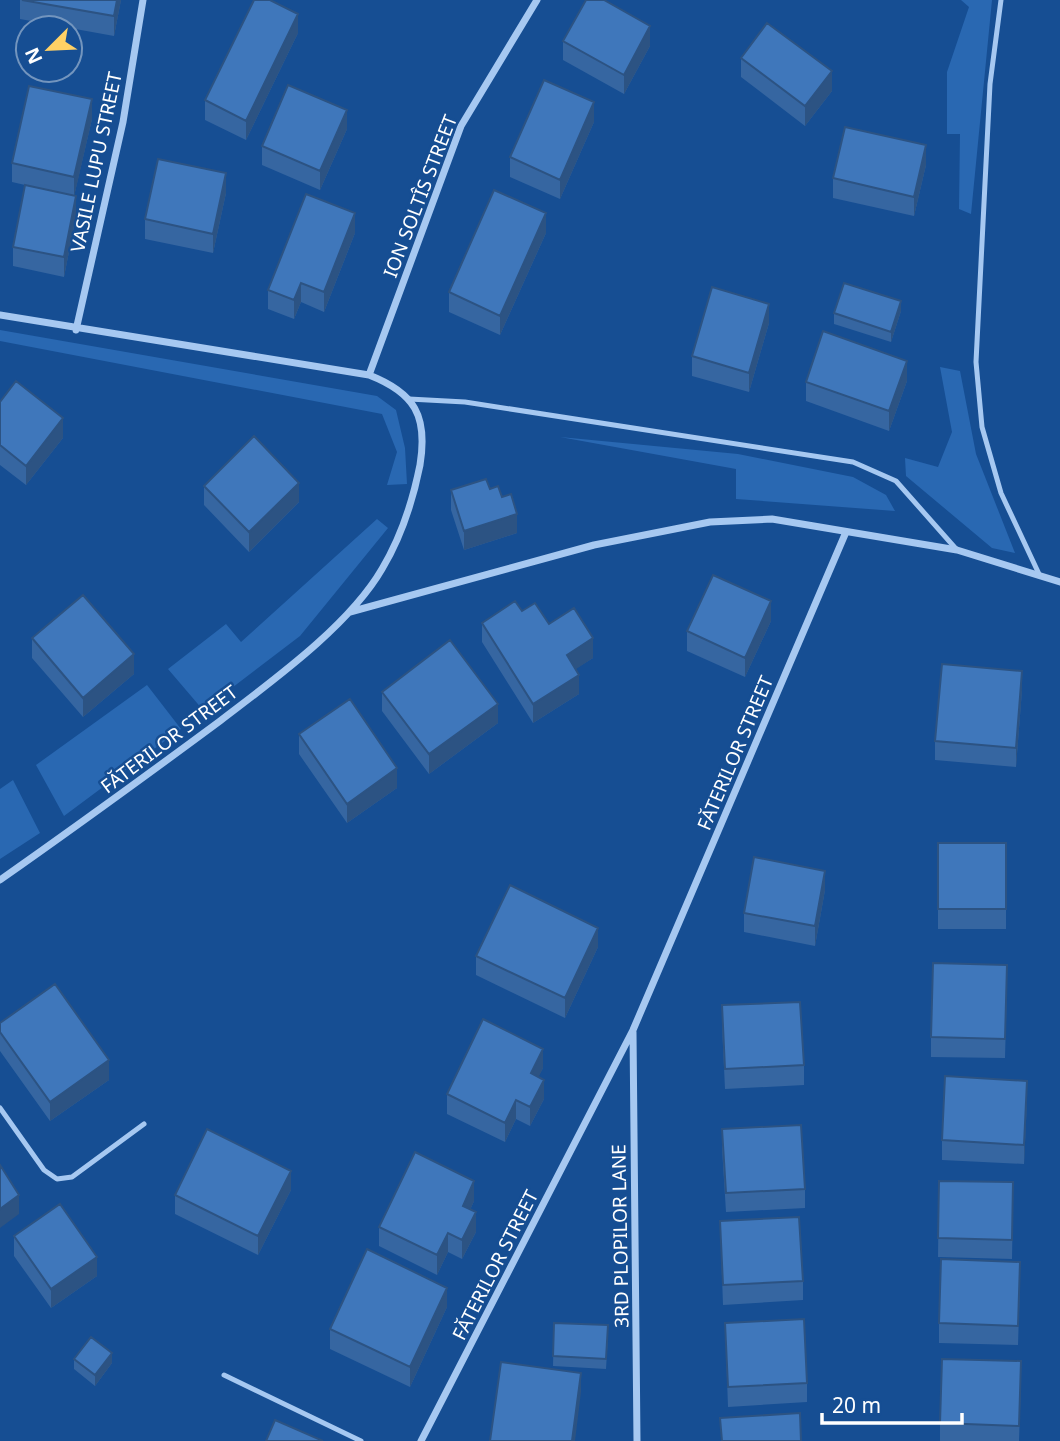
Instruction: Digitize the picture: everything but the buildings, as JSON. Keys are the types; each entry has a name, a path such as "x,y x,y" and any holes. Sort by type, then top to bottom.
{"street":[{"name":"VASILE LUPU STREET","path":"76,330 123,122 143,0"},
{"name":"ION SOLTÎS STREET","path":"369,375 461,126 537,0"},
{"path":"0,316 369,375"},
{"name":"FĂTERILOR STREET","path":"0,880 111,802 274,680 349,612 382,570 403,523 418,474 424,437 409,399 390,383 369,375"},
{"name":"FĂTERILOR STREET","path":"349,612 594,545 675,527 709,522 772,519 846,532 633,1030 421,1441"},
{"path":"846,532 957,550 1060,582"},
{"name":"3RD PLOPILOR LANE","path":"633,1030 637,1441"}],"lane":[{"path":"1001,0 990,84 976,362 982,427 1001,493 1039,574"},
{"path":"409,399 465,402 853,463 896,481 957,550"},
{"path":"0,1108 44,1170 57,1179 72,1177 144,1124"},
{"path":"224,1375 361,1441"}],"shaded area":[{"path":"961,0 992,0 971,214 959,209 960,134 947,134 947,72 969,7"},
{"path":"0,330 377,396 396,410 405,448 407,484 387,485 397,452 382,414 0,341"},
{"path":"940,367 960,371 976,454 1015,553 992,548 906,476 905,458 938,467 952,432"},
{"path":"560,437 738,454 853,477 886,495 895,511 736,499 736,469"},
{"path":"377,519 388,528 300,636 203,710 168,669 226,624 241,642"},
{"path":"147,685 181,729 64,816 36,765"},
{"path":"13,780 40,833 0,859 0,789"}]}
